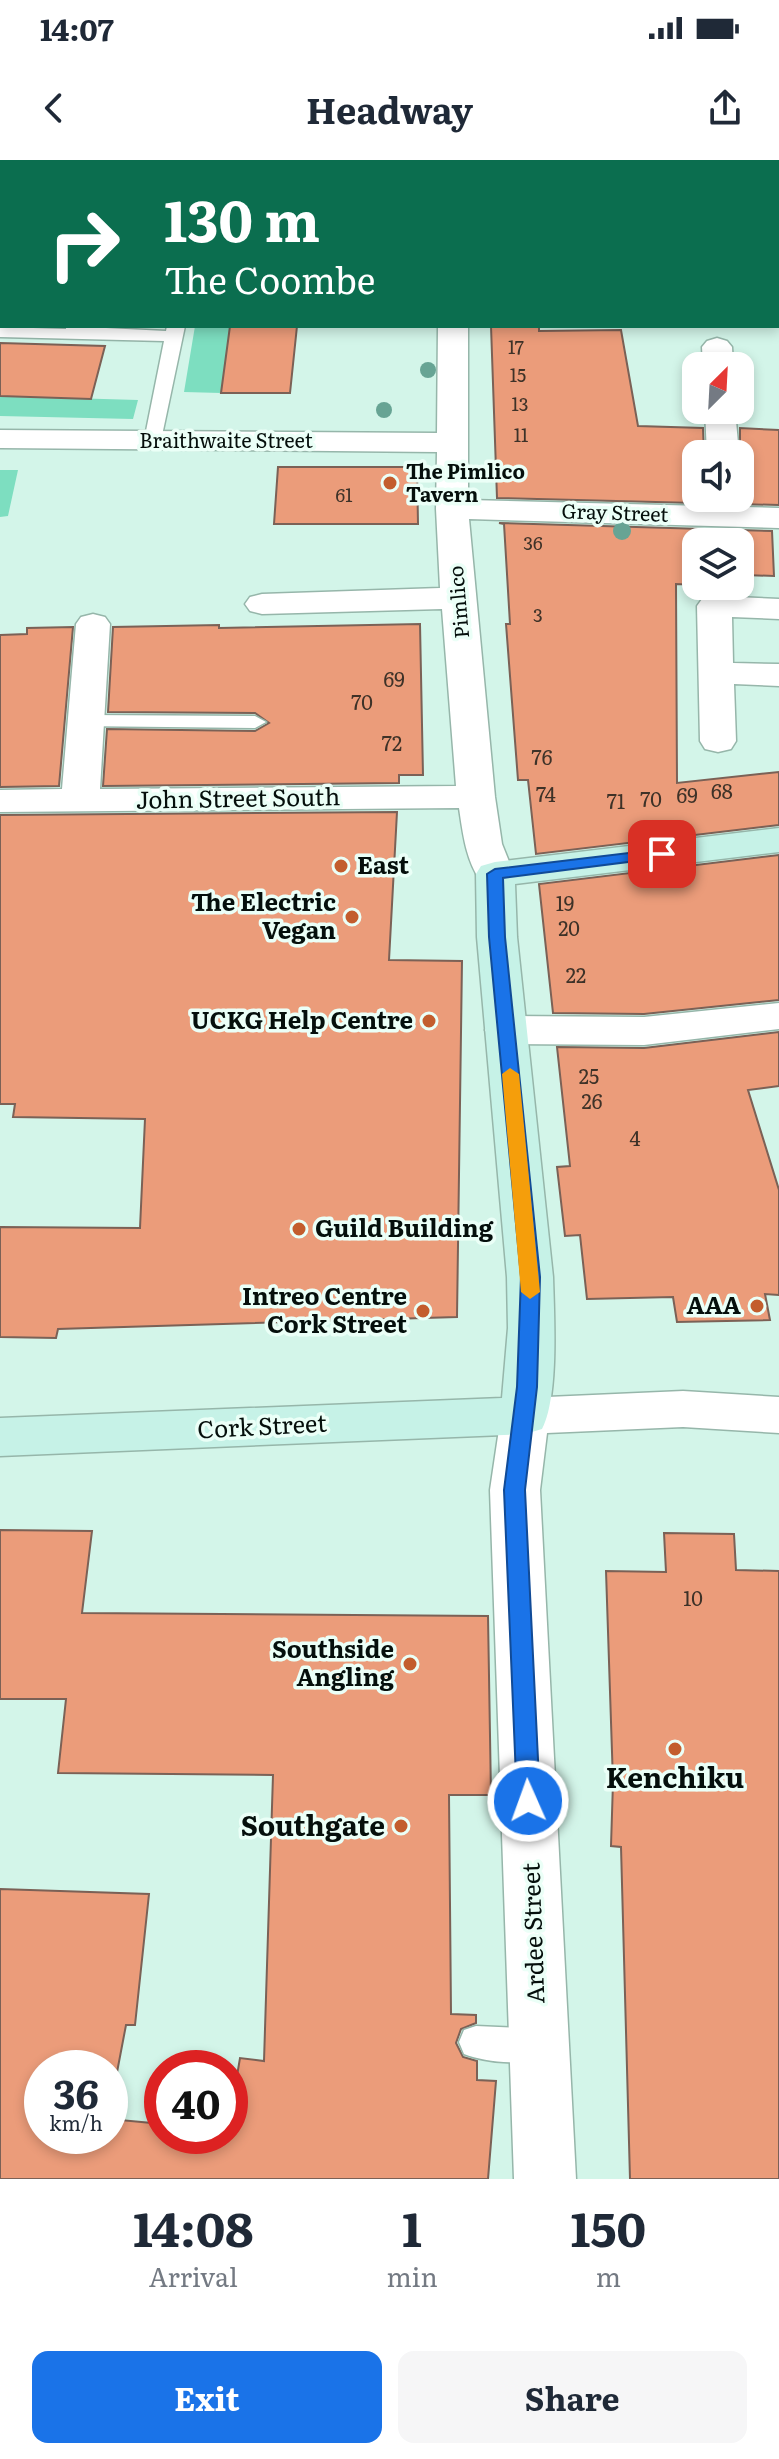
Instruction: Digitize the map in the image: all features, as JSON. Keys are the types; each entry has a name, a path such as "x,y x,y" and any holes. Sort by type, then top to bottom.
{"main road":[{"path":"495,874 779,840"},
{"name":"Ardee Street","path":"495,874 497,937 530,1277 531,1328 525,1416"},
{"name":"Cork Street","path":"0,1437 525,1416"}],"street":[{"name":"Pimlico","path":"453,328 452,509 458,598 476,797 483,844 495,874"},
{"name":"Braithwaite Street","path":"0,439 453,443"},
{"name":"Gray Street","path":"452,509 682,507"},
{"name":"Gray Street","path":"751,512 779,518"},
{"path":"262,604 458,598"},
{"path":"718,741 714,606 779,609"},
{"path":"80,801 93,624"},
{"path":"715,673 779,675"},
{"name":"John Street South","path":"0,801 476,797"},
{"path":"506,1030 644,1031 779,1016"},
{"path":"525,1416 681,1407 713,1407 779,1415"},
{"name":"Ardee Street","path":"525,1416 515,1490 545,2179"}],"lane":[{"path":"0,332 175,331 153,441"},
{"path":"86,721 255,722"},
{"path":"476,2042 539,2045"}],"green space":[{"path":"195,328 230,328 221,393 184,392"},
{"path":"0,396 138,400 133,419 0,416"},
{"path":"0,470 18,470 8,516 0,517"}],"building":[{"path":"230,328 297,328 290,393 221,393"},
{"path":"491,328 621,330 638,426 703,428 703,440 682,440 682,503 497,498"},
{"path":"0,343 105,346 91,399 0,396"},
{"path":"740,428 779,430 779,505 754,504 754,440 740,440"},
{"path":"278,467 417,467 418,524 274,524"},
{"path":"499,523 682,528 682,584 676,584 677,783 779,772 779,825 536,854 528,780 518,780 506,624 510,624 504,524"},
{"path":"754,530 772,531 774,576 754,575"},
{"path":"420,624 423,775 399,775 399,783 103,786 107,729 255,731 269,723 255,713 108,712 113,627"},
{"path":"73,627 59,786 0,787 0,635 27,634 27,628"},
{"path":"397,812 389,960 462,961 457,1317 58,1329 56,1338 0,1337 0,1227 140,1228 145,1119 13,1117 15,1104 0,1104 0,815"},
{"path":"779,855 779,1000 644,1014 553,1013 539,884"},
{"path":"779,1032 779,1086 748,1090 779,1190 779,1295 765,1294 770,1320 677,1322 673,1297 587,1299 580,1235 565,1236 557,1167 570,1166 557,1047 644,1048"},
{"name":"Southgate","path":"0,1530 92,1531 82,1613 488,1616 491,1795 449,1795 451,2014 476,2015 476,2023 461,2029 456,2043 463,2057 477,2061 477,2080 496,2081 488,2179 0,2179 0,1889 149,1894 135,2025 126,2025 121,2050 24,2050 24,2154 128,2154 128,2121 144,2122 144,2154 248,2154 248,2059 264,2061 273,1775 58,1773 66,1699 0,1699"},
{"path":"664,1533 734,1534 736,1570 779,1571 779,2179 630,2179 621,1847 611,1846 613,1782 606,1571 666,1572"}],"slow traffic":[{"path":"510,1074 530,1292"}],"place":[{"name":"The Pimlico Tavern","path":"390,483"},
{"name":"East","path":"341,866"},
{"name":"The Electric Vegan","path":"352,917"},
{"name":"UCKG Help Centre","path":"429,1021"},
{"name":"Guild Building","path":"299,1229"},
{"name":"AAA","path":"757,1306"},
{"name":"Intreo Centre Cork Street","path":"423,1311"},
{"name":"Southside Angling","path":"410,1664"},
{"name":"Kenchiku","path":"675,1749"},
{"name":"Southgate","path":"401,1826"}],"route":[{"path":"528,1801 515,1490 525,1416 531,1328 530,1277 497,937 495,874 662,854"}]}
